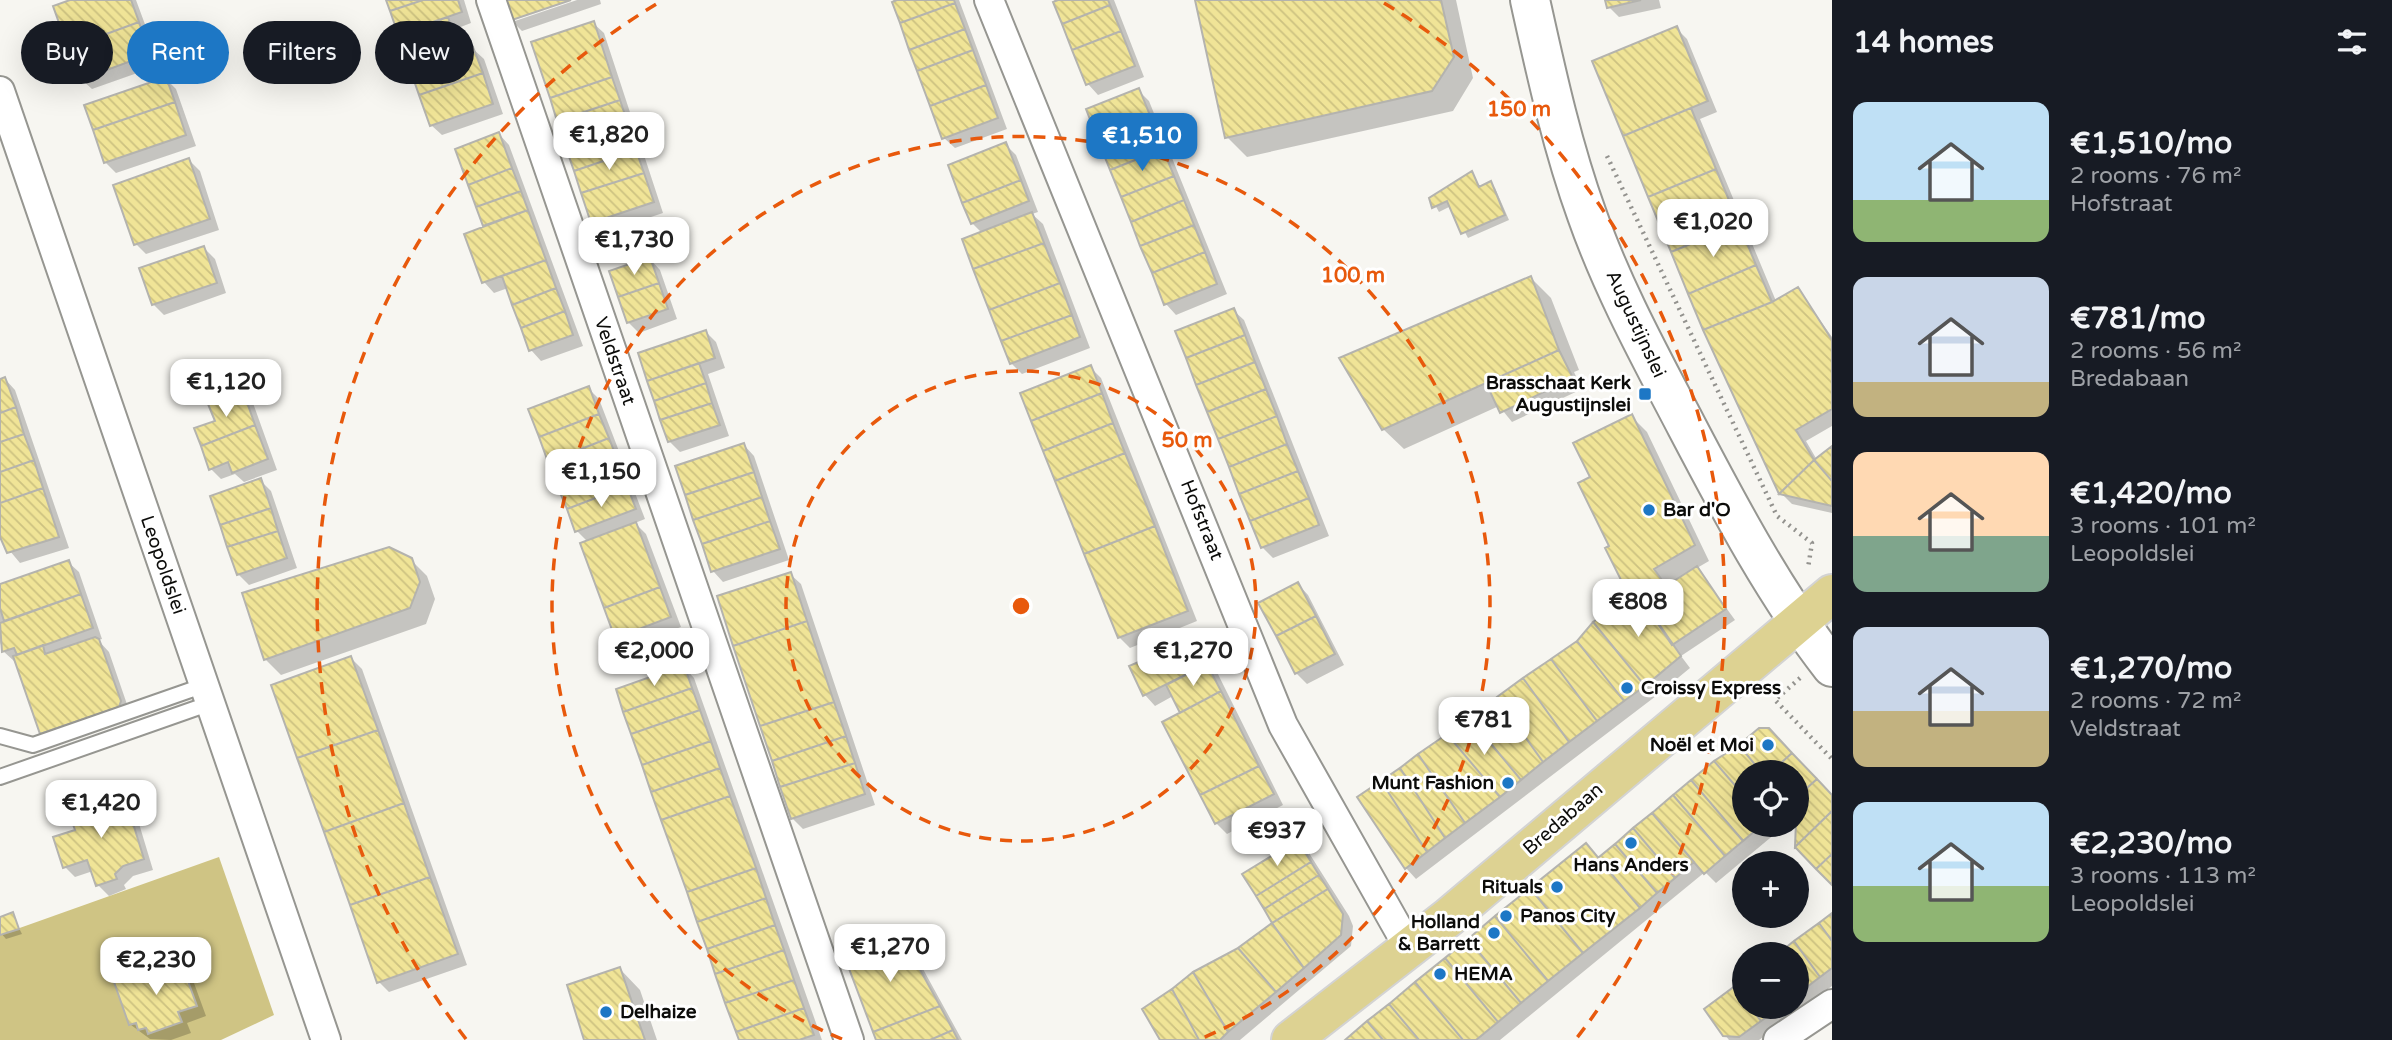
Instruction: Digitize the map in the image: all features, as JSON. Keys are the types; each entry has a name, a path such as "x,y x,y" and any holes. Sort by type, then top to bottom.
{"main road":[{"name":"Bredabaan","path":"1291,1040 1409,948 1832,594"}],"street":[{"name":"Veldstraat","path":"491,0 849,1040"},
{"name":"Hofstraat","path":"989,0 1283,725 1409,948"},
{"name":"Augustijnslei","path":"1530,0 1552,96 1587,215 1626,307 1718,486 1800,623 1832,667"},
{"name":"Leopoldslei","path":"0,91 326,1040"},
{"path":"1778,1040 1832,1004"}],"lane":[{"path":"0,736 33,745 208,694"},
{"path":"0,777 208,694"}],"path":[{"path":"1602,146 1777,516 1812,543"},
{"path":"1775,700 1832,759"}],"shaded area":[{"path":"219,857 274,1015 221,1040 0,1040 0,935"}],"building":[{"path":"70,0 131,0 139,21 127,21 127,26 113,32 113,21 58,21 53,6"},
{"path":"386,0 423,0 390,11"},
{"path":"423,0 458,0 462,12 436,21 393,21 390,11"},
{"path":"502,0 571,0 509,21"},
{"path":"954,0 955,3 900,23 892,2"},
{"path":"1108,0 1110,5 1062,24 1053,2"},
{"path":"1195,0 1441,0 1454,57 1432,91 1225,138"},
{"path":"1605,0 1641,0 1607,8"},
{"path":"955,3 965,29 909,50 900,23"},
{"path":"1110,5 1121,31 1072,50 1062,24"},
{"path":"594,21 612,77 550,98 531,42"},
{"path":"127,26 127,63 113,68 113,32"},
{"path":"1677,26 1708,101 1623,136 1592,61"},
{"path":"965,29 973,50 917,71 909,50"},
{"path":"1121,31 1135,66 1086,85 1072,50"},
{"path":"474,50 483,73 474,76"},
{"path":"973,50 986,85 930,106 917,71"},
{"path":"483,73 493,104 430,126 419,95 451,84 474,84 474,76"},
{"path":"612,77 620,100 557,121 550,98"},
{"path":"146,84 169,84 175,102 93,130 84,105"},
{"path":"415,84 451,84 419,95"},
{"path":"986,85 998,118 942,139 930,106"},
{"path":"1139,88 1151,118 1098,140 1086,109"},
{"path":"620,100 629,127 566,148 557,121"},
{"path":"175,102 186,135 104,163 93,130"},
{"path":"1691,108 1716,169 1648,197 1623,136"},
{"path":"1151,118 1163,149 1110,170 1098,140"},
{"path":"629,127 636,150 574,171 566,148"},
{"path":"499,132 512,168 468,185 455,149"},
{"path":"1006,142 1021,180 962,203 948,165"},
{"path":"1163,149 1174,176 1121,197 1110,170"},
{"path":"636,150 644,173 581,193 574,171"},
{"path":"189,158 210,219 134,245 113,185"},
{"path":"512,168 521,191 476,207 468,185"},
{"path":"1716,169 1739,224 1671,252 1648,197"},
{"path":"1472,171 1479,187 1491,181 1505,215 1461,234 1447,201 1432,208 1429,198"},
{"path":"644,173 654,202 591,223 581,193"},
{"path":"1174,176 1184,200 1131,222 1121,197"},
{"path":"1021,180 1029,201 971,224 962,203"},
{"path":"521,191 528,210 483,226 476,207"},
{"path":"1184,200 1194,225 1140,246 1131,222"},
{"path":"528,210 546,260 482,283 464,234"},
{"path":"1032,212 1044,243 973,269 962,239"},
{"path":"1739,224 1756,265 1688,294 1671,252"},
{"path":"1194,225 1205,252 1152,273 1140,246"},
{"path":"1044,243 1060,283 989,310 973,269"},
{"path":"204,246 217,283 152,305 139,268"},
{"path":"1205,252 1217,284 1164,305 1152,273"},
{"path":"650,257 659,283 618,297 609,271"},
{"path":"546,260 556,288 512,305 502,276"},
{"path":"1756,265 1772,302 1703,330 1688,294"},
{"path":"1531,276 1559,350 1382,430 1339,358"},
{"path":"659,283 668,309 627,323 618,297"},
{"path":"1060,283 1072,315 1001,341 989,310"},
{"path":"1798,287 1832,340 1832,409 1796,430 1814,460 1779,494 1703,330 1772,302"},
{"path":"556,288 565,311 521,328 512,305"},
{"path":"1234,308 1245,335 1186,358 1175,331"},
{"path":"565,311 573,335 529,351 521,328"},
{"path":"1072,315 1080,337 1010,364 1001,341"},
{"path":"706,330 715,358 647,381 638,353"},
{"path":"1245,335 1255,362 1196,385 1186,358"},
{"path":"1559,350 1573,378 1500,413 1486,383"},
{"path":"1255,362 1266,389 1207,412 1196,385"},
{"path":"699,363 706,383 654,401 647,381"},
{"path":"1091,365 1102,393 1031,421 1020,393"},
{"path":"5,377 16,407 0,413 0,379"},
{"path":"706,383 712,403 660,420 654,401"},
{"path":"589,386 599,414 539,437 528,409"},
{"path":"1266,389 1277,416 1218,439 1207,412"},
{"path":"243,391 255,425 201,446 194,428 215,421 208,404"},
{"path":"1102,393 1113,423 1043,451 1031,421"},
{"path":"712,403 720,425 668,442 660,420"},
{"path":"16,407 24,434 0,442 0,413"},
{"path":"599,414 609,438 548,462 539,437"},
{"path":"1632,414 1695,545 1654,569 1667,587 1643,601 1630,598 1605,548 1609,546 1578,483 1590,477 1573,443"},
{"path":"1277,416 1287,444 1229,467 1218,439"},
{"path":"1113,423 1125,453 1055,481 1043,451"},
{"path":"255,425 268,459 232,473 228,462 209,470 201,446"},
{"path":"24,434 34,460 0,472 0,442"},
{"path":"609,438 617,459 556,483 548,462"},
{"path":"744,443 754,472 685,495 675,466"},
{"path":"1287,444 1298,471 1239,494 1229,467"},
{"path":"1832,446 1832,481 1814,460"},
{"path":"1125,453 1155,526 1084,554 1055,481"},
{"path":"617,459 627,486 567,509 556,483"},
{"path":"34,460 43,488 0,503 0,472"},
{"path":"1814,460 1832,481 1832,506 1779,494"},
{"path":"1298,471 1309,498 1250,521 1239,494"},
{"path":"754,472 762,497 693,520 685,495"},
{"path":"261,478 271,508 220,525 210,496"},
{"path":"627,486 636,509 575,532 567,509"},
{"path":"43,488 59,537 7,553 0,537 0,503"},
{"path":"762,497 770,521 702,544 693,520"},
{"path":"1309,498 1319,525 1261,548 1250,521"},
{"path":"271,508 278,531 227,547 220,525"},
{"path":"770,521 780,549 711,572 702,544"},
{"path":"636,522 660,587 604,608 580,543"},
{"path":"1155,526 1188,611 1118,638 1084,554"},
{"path":"278,531 287,558 237,575 227,547"},
{"path":"389,547 412,558 420,582 410,608 264,660 242,593"},
{"path":"69,560 81,594 4,621 0,608 0,584"},
{"path":"1697,566 1726,609 1672,645 1643,601"},
{"path":"791,572 807,621 733,646 717,596"},
{"path":"1298,582 1316,616 1276,636 1258,603"},
{"path":"660,587 671,617 615,638 604,608"},
{"path":"81,594 93,628 17,655 14,648 2,652 0,623"},
{"path":"1630,598 1643,601 1681,656 1645,686 1593,622"},
{"path":"1316,616 1335,654 1295,674 1276,636"},
{"path":"807,621 834,702 760,726 733,646"},
{"path":"1593,622 1645,686 1624,701 1577,641"},
{"path":"95,637 99,639 121,701 119,707 40,734 13,656 43,645 45,654"},
{"path":"1195,638 1207,664 1143,696 1129,666"},
{"path":"1577,641 1624,701 1597,721 1551,659"},
{"path":"351,656 378,730 297,758 271,685"},
{"path":"1551,659 1597,721 1569,742 1523,678"},
{"path":"1207,664 1221,691 1180,713 1166,685"},
{"path":"684,665 692,688 623,712 616,689"},
{"path":"1523,678 1569,742 1543,762 1497,697"},
{"path":"692,688 700,710 631,734 623,712"},
{"path":"1221,691 1259,766 1200,795 1162,722"},
{"path":"1497,697 1543,762 1521,780 1468,716"},
{"path":"834,702 846,736 772,761 760,726"},
{"path":"700,710 711,741 642,765 631,734"},
{"path":"1468,716 1521,780 1500,797 1447,734"},
{"path":"1759,728 1769,728 1792,753 1784,760 1751,760 1739,745"},
{"path":"378,730 404,803 324,832 297,758"},
{"path":"1447,734 1500,797 1465,823 1418,754"},
{"path":"846,736 855,763 780,787 772,761"},
{"path":"711,741 720,768 651,792 642,765"},
{"path":"1739,745 1751,760 1732,760 1732,782 1714,761"},
{"path":"1792,753 1799,760 1784,760"},
{"path":"1418,754 1465,823 1445,838 1400,768"},
{"path":"1714,761 1732,782 1732,828 1691,780"},
{"path":"855,763 865,794 791,819 780,787"},
{"path":"1259,766 1274,794 1215,824 1200,795"},
{"path":"720,768 730,796 661,820 651,792"},
{"path":"1400,768 1445,838 1427,852 1381,781"},
{"path":"1809,771 1817,779 1809,786"},
{"path":"1817,779 1832,795 1832,811 1809,833 1809,786"},
{"path":"1691,780 1732,828 1732,837 1740,837 1743,841 1725,856 1673,795"},
{"path":"1381,781 1427,852 1405,869 1357,797"},
{"path":"124,794 144,859 123,866 115,874 117,879 96,886 87,860 63,868 53,837 75,830 69,813"},
{"path":"1673,795 1725,856 1704,874 1652,813"},
{"path":"730,796 756,868 687,892 661,820"},
{"path":"404,803 430,877 350,905 324,832"},
{"path":"1832,811 1832,854 1816,869 1809,862 1809,851 1799,851 1795,847 1805,837 1809,837 1809,833"},
{"path":"1652,813 1694,862 1675,878 1633,828"},
{"path":"1633,828 1675,878 1657,893 1615,844"},
{"path":"1795,837 1805,837 1795,847"},
{"path":"1298,840 1311,862 1256,896 1242,874"},
{"path":"1586,843 1640,908 1583,953 1530,888"},
{"path":"1615,844 1657,893 1640,908 1598,858"},
{"path":"1832,854 1832,885 1816,869"},
{"path":"1311,862 1319,875 1264,909 1256,896"},
{"path":"756,868 766,898 697,922 687,892"},
{"path":"1319,875 1328,889 1272,923 1264,909"},
{"path":"430,877 458,954 377,983 350,905"},
{"path":"1530,888 1583,953 1548,981 1495,916"},
{"path":"1328,889 1343,914 1341,935 1304,968 1272,923"},
{"path":"766,898 775,925 707,949 697,922"},
{"path":"13,912 19,929 0,935 0,917"},
{"path":"1832,913 1832,941 1819,923"},
{"path":"1495,916 1548,981 1521,1003 1468,939"},
{"path":"1272,923 1304,968 1276,992 1238,948"},
{"path":"1819,923 1832,941 1832,968 1820,977 1809,962 1809,942 1794,941"},
{"path":"775,925 784,950 715,974 707,949"},
{"path":"902,937 940,1006 873,1032 845,958"},
{"path":"1468,939 1521,1003 1498,1022 1445,958"},
{"path":"1238,948 1276,992 1228,1032 1193,972"},
{"path":"784,950 794,980 725,1003 715,974"},
{"path":"1445,958 1498,1022 1476,1040 1463,1040 1415,982"},
{"path":"180,959 197,1006 178,1012 182,1022 148,1034 146,1028 138,1030 136,1023 129,1025 114,982"},
{"path":"1809,962 1820,977 1809,985"},
{"name":"Delhaize","path":"620,967 645,1040 584,1040 567,985"},
{"path":"1193,972 1228,1032 1220,1040 1199,1040 1172,989"},
{"path":"794,980 804,1008 736,1032 725,1003"},
{"path":"1415,982 1463,1040 1419,1040 1389,1004"},
{"path":"1732,988 1732,1019 1761,1021 1739,1037 1723,1036 1704,1009"},
{"path":"1172,989 1199,1040 1160,1040 1142,1009"},
{"path":"1389,1004 1419,1040 1383,1040 1367,1021"},
{"path":"940,1006 953,1030 930,1040 876,1040 873,1032"},
{"path":"804,1008 814,1035 799,1040 739,1040 736,1032"},
{"path":"1367,1021 1383,1040 1345,1040"},
{"path":"953,1030 958,1040 930,1040"}],"place":[{"name":"Brasschaat Kerk Augustijnslei","path":"1645,394"},
{"name":"Bar d'O","path":"1649,510"},
{"name":"Croissy Express","path":"1627,688"},
{"name":"Noël et Moi","path":"1768,745"},
{"name":"Munt Fashion","path":"1508,783"},
{"name":"Hans Anders","path":"1631,843"},
{"name":"Rituals","path":"1557,887"},
{"name":"Panos City","path":"1506,916"},
{"name":"Holland & Barrett","path":"1494,933"},
{"name":"HEMA","path":"1440,974"},
{"name":"Delhaize","path":"606,1012"}]}
